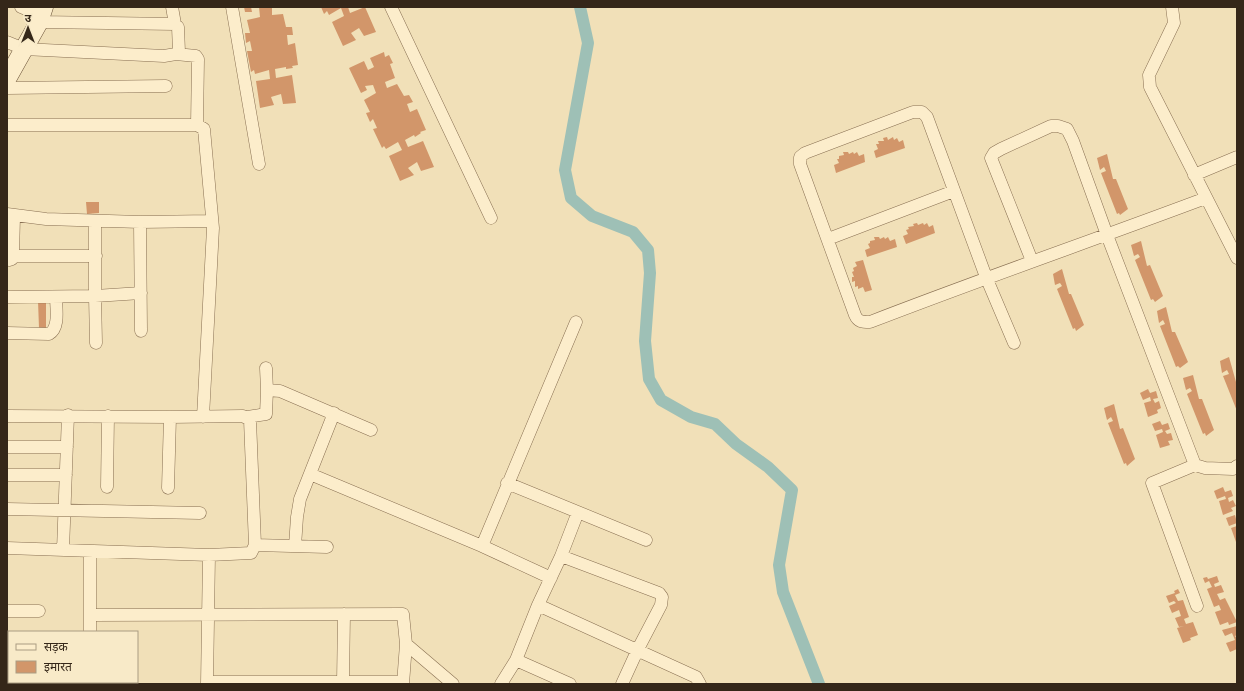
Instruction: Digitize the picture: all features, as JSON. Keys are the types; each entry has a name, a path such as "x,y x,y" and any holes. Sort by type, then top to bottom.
{"street":[{"path":"21,7 41,15 175,24"},
{"path":"172,7 175,24 178,26 179,31 179,52 176,54"},
{"path":"232,7 259,164"},
{"path":"391,7 491,218"},
{"path":"1172,7 1174,23 1149,75 1150,87 1237,258"},
{"path":"7,79 41,15"},
{"path":"7,42 24,49 164,56 176,54 196,56 198,59 197,125"},
{"path":"7,88 166,86"},
{"path":"1014,344 986,278 927,118 922,112 913,112 805,153 800,158 800,164 854,315 857,320 862,322 870,322 986,278 1032,261 1206,198"},
{"path":"7,126 197,125 204,129 206,133 212,221 203,417"},
{"path":"1032,261 991,158 997,151 1051,126 1058,126 1067,129 1106,235 1195,465"},
{"path":"1194,175 1237,157"},
{"path":"828,239 954,191"},
{"path":"96,256 10,258 10,215 94,222 212,221"},
{"path":"94,222 96,256 96,343"},
{"path":"140,222 141,331"},
{"path":"7,297 95,296 140,293"},
{"path":"7,333 49,334 56,326 56,297"},
{"path":"482,546 507,483 576,322"},
{"path":"7,416 248,417 266,414 266,368"},
{"path":"267,390 280,391 372,430"},
{"path":"295,546 299,506 334,413"},
{"path":"63,550 68,416"},
{"path":"107,487 108,416"},
{"path":"168,488 170,417"},
{"path":"7,548 209,555 251,553 255,545 252,424 248,417"},
{"path":"7,447 67,447"},
{"path":"1197,606 1152,483 1195,465 1205,468 1236,471"},
{"path":"310,474 482,546 551,578"},
{"path":"7,475 66,475"},
{"path":"507,483 646,540"},
{"path":"7,509 200,513"},
{"path":"501,684 516,660 538,605 561,556 578,512"},
{"path":"255,545 327,547"},
{"path":"90,552 90,631"},
{"path":"90,614 207,614 344,614 403,614 406,644 403,683 207,683 207,614 209,555"},
{"path":"561,556 659,593 662,597 661,605 622,684"},
{"path":"538,605 638,649 696,677 700,684"},
{"path":"7,611 39,611"},
{"path":"344,614 344,683"},
{"path":"406,644 453,684"},
{"path":"516,660 570,684"}],"building":[{"path":"244,7 251,7 252,12 245,12"},
{"path":"259,7 272,7 272,15 283,14 286,27 292,27 293,35 287,35 288,45 295,43 298,65 292,66 293,68 286,69 286,67 275,69 276,78 292,75 296,103 283,104 281,94 271,97 274,105 260,108 256,81 270,79 269,70 255,74 254,70 251,72 247,51 252,51 250,41 246,43 245,33 250,33 247,20 260,17"},
{"path":"321,7 348,7 350,13 365,7 376,32 364,36 359,28 351,33 356,40 343,46 332,22 344,16 341,8 329,15 327,11 324,14"},
{"path":"384,52 385,57 389,55 393,63 390,64 395,78 385,82 387,88 397,84 404,96 409,95 413,102 407,104 410,112 417,109 426,130 420,132 421,133 415,137 414,135 405,140 408,147 423,141 434,167 421,171 417,162 408,168 414,175 400,181 389,156 402,150 398,142 386,149 384,146 382,148 373,129 377,128 373,119 370,122 366,113 370,112 364,100 376,93 373,85 365,86 367,90 361,93 349,68 364,61 368,70 374,67 370,58"},
{"path":"887,137 888,140 893,137 894,140 897,138 899,142 903,140 905,148 876,158 874,151 878,149 876,144 879,144 878,141 884,141 883,138"},
{"path":"843,152 848,152 849,154 853,152 854,154 857,152 859,156 864,154 865,162 836,173 834,165 839,163 837,159 839,159 839,156 844,155"},
{"path":"1107,154 1113,179 1116,179 1128,209 1120,215 1119,213 1117,214 1101,173 1106,171 1104,167 1100,170 1097,158"},
{"path":"86,202 99,202 99,213 87,214"},
{"path":"917,223 918,225 923,223 924,225 927,223 929,227 933,225 935,233 906,244 903,236 908,234 906,230 909,229 908,227 914,226 913,224"},
{"path":"874,237 879,237 880,239 884,237 885,239 888,237 890,241 895,239 897,247 867,257 865,250 870,248 868,244 870,241 875,240"},
{"path":"1141,241 1147,266 1150,265 1163,296 1155,302 1153,299 1151,300 1135,260 1140,257 1138,254 1134,256 1131,245"},
{"path":"863,260 872,290 865,292 863,287 858,289 858,286 855,287 855,281 852,282 852,277 854,277 852,272 854,271 853,268 857,266 855,262"},
{"path":"1062,269 1069,294 1071,294 1084,325 1076,331 1075,328 1073,329 1057,289 1062,286 1060,283 1055,285 1053,274"},
{"path":"46,300 46,328 39,328 38,301"},
{"path":"1166,307 1172,332 1175,332 1188,362 1180,368 1178,366 1176,367 1160,326 1165,324 1163,320 1159,323 1157,311"},
{"path":"1229,357 1237,382 1237,411 1223,376 1229,374 1227,370 1222,373 1220,361"},
{"path":"1193,375 1199,399 1202,399 1214,430 1206,436 1205,433 1203,434 1187,394 1192,391 1190,388 1186,390 1183,378"},
{"path":"1148,389 1150,393 1156,391 1158,398 1153,399 1155,403 1159,401 1161,408 1157,410 1158,413 1148,417 1144,403 1151,401 1150,397 1143,400 1140,393"},
{"path":"1114,404 1120,429 1123,428 1135,459 1127,466 1126,463 1124,464 1108,423 1113,421 1111,417 1107,420 1104,408"},
{"path":"1160,421 1162,425 1168,423 1170,429 1165,431 1167,434 1171,433 1173,440 1168,441 1170,445 1160,448 1156,435 1163,432 1162,429 1155,431 1152,424"},
{"path":"1223,487 1225,492 1231,490 1233,496 1228,498 1229,502 1233,500 1236,506 1231,508 1233,511 1223,515 1219,501 1226,499 1225,496 1217,499 1214,491"},
{"path":"1235,515 1237,523 1229,526 1226,518"},
{"path":"1237,526 1237,541 1236,542 1231,528"},
{"path":"1217,576 1219,582 1214,584 1215,587 1221,585 1224,592 1217,594 1220,600 1225,598 1237,622 1229,625 1228,622 1220,625 1215,612 1221,610 1219,605 1214,607 1207,589 1212,587 1209,581 1205,583 1203,578 1207,577 1208,579"},
{"path":"1178,589 1180,593 1175,595 1178,601 1183,600 1189,617 1184,619 1186,624 1193,622 1198,635 1183,643 1177,628 1184,626 1179,627 1175,618 1181,616 1179,610 1172,613 1169,606 1176,603 1174,601 1169,603 1166,596 1175,593 1174,591"},
{"path":"1237,626 1237,635 1235,636 1237,639 1237,649 1230,652 1226,643 1235,640 1232,633 1225,636 1222,630"}],"waterway":[{"path":"580,7 588,43 565,170 571,198 592,216 633,232 648,250 650,273 645,341 649,379 661,400 691,417 715,424 736,444 768,467 792,490 779,565 783,592 819,684"}]}
